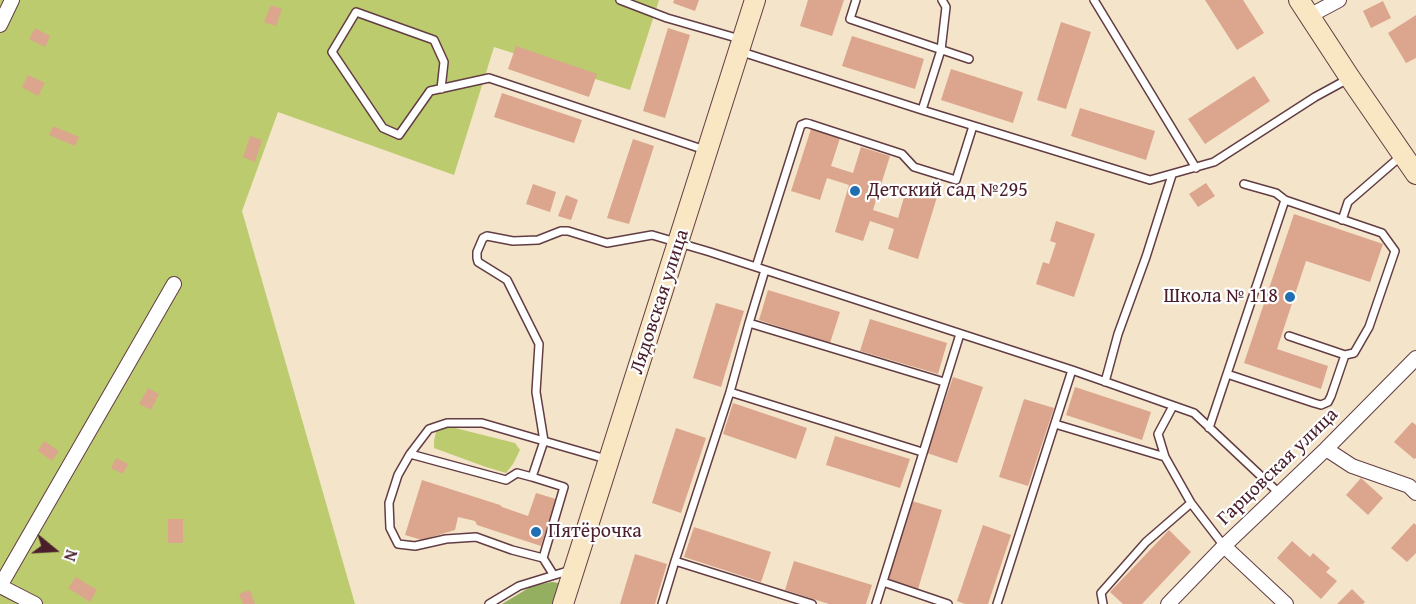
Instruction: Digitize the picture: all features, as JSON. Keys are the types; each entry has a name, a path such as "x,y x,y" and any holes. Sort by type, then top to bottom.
{"main road":[{"name":"Лядовская улица","path":"563,604 755,0"},
{"path":"1304,8 1416,174"}],"street":[{"path":"0,25 12,0"},
{"path":"1304,8 1339,0"},
{"path":"35,604 0,586 174,284"},
{"name":"Гарцовская улица","path":"1168,604 1416,358"},
{"path":"1326,449 1352,466 1409,486 1416,493"},
{"path":"1224,546 1286,604"}],"lane":[{"path":"620,0 922,111 1150,180 1214,162 1315,97 1350,78"},
{"path":"856,0 850,19 969,59"},
{"path":"922,111 941,50 946,7 942,0"},
{"path":"1094,0 1196,168"},
{"path":"441,89 444,62 434,40 356,12 332,52 383,128 399,135 430,91 441,89 489,78 708,151"},
{"path":"756,267 801,125 810,124 902,154 914,167 956,180 974,126"},
{"path":"1342,220 1348,202 1402,154"},
{"path":"1105,382 1118,334 1146,257 1172,174"},
{"path":"1244,184 1276,193 1285,200 1382,233 1395,251 1370,327 1354,353 1345,355 1289,336"},
{"path":"1209,428 1285,200"},
{"path":"532,477 544,441 536,392 539,344 507,280 478,262 477,252 483,238 487,236 513,241 538,240 561,231 568,231 607,243 652,235 679,242 1072,370 1194,413 1280,494"},
{"path":"662,604 730,392 765,270"},
{"path":"749,323 944,382"},
{"path":"876,604 960,334"},
{"path":"1227,374 1321,405 1328,402 1331,396 1345,355"},
{"path":"997,604 1072,370"},
{"path":"730,392 922,452"},
{"path":"1173,406 1158,434 1165,457 1191,503 1224,546"},
{"path":"553,574 543,558 476,537 446,539 415,546 398,544 390,528 389,503 398,475 429,429 447,423 482,423 609,459"},
{"path":"1055,424 1165,457"},
{"path":"410,454 506,480 517,473 564,486 543,558"},
{"path":"1103,604 1101,593 1146,542 1191,503"},
{"path":"675,561 812,604"},
{"path":"489,604 519,586 574,569"},
{"path":"883,582 948,604"}],"green space":[{"path":"0,0 659,0 630,90 494,47 454,175 278,112 242,211 355,604 0,604"},
{"path":"447,426 515,443 520,450 506,473 486,467 434,448 437,428"},
{"path":"559,583 553,604 502,604 532,586"}],"building":[{"path":"674,0 699,0 695,11 673,3"},
{"path":"808,0 844,0 832,36 800,26"},
{"path":"1205,0 1243,0 1264,33 1237,50"},
{"path":"1383,1 1391,18 1371,28 1363,11"},
{"path":"271,5 282,9 276,26 264,22"},
{"path":"1416,15 1416,58 1406,63 1388,33"},
{"path":"1061,22 1091,32 1066,109 1037,100"},
{"path":"35,28 50,36 45,47 29,39"},
{"path":"668,28 690,35 665,118 643,111"},
{"path":"852,36 924,59 915,89 842,66"},
{"path":"516,46 597,74 589,97 508,69"},
{"path":"951,69 1023,92 1013,123 941,100"},
{"path":"28,75 45,83 38,96 22,87"},
{"path":"1254,76 1270,101 1205,144 1188,119"},
{"path":"502,93 582,120 574,143 494,117"},
{"path":"1080,108 1155,131 1146,160 1071,136"},
{"path":"53,126 79,137 75,146 49,135"},
{"path":"811,129 840,138 831,166 853,173 861,147 890,156 873,210 898,218 907,187 937,197 918,259 888,249 894,229 870,221 863,241 835,232 849,185 827,178 820,200 791,191"},
{"path":"250,136 262,140 255,162 243,157"},
{"path":"633,139 654,146 629,224 607,218"},
{"path":"1206,183 1215,196 1198,207 1189,194"},
{"path":"533,184 556,192 550,212 526,204"},
{"path":"566,195 578,200 571,220 558,216"},
{"path":"1294,214 1383,244 1370,282 1306,261 1277,349 1328,366 1321,389 1244,363"},
{"path":"1056,221 1095,234 1074,297 1036,284 1043,262 1049,264 1056,243 1050,241"},
{"path":"768,290 840,312 830,343 759,320"},
{"path":"716,303 744,311 721,387 693,378"},
{"path":"870,319 947,343 938,374 860,351"},
{"path":"953,377 983,387 957,463 927,453"},
{"path":"1075,387 1151,412 1142,440 1066,415"},
{"path":"148,388 159,394 151,410 139,404"},
{"path":"1024,399 1054,408 1028,486 999,477"},
{"path":"733,403 807,428 796,459 723,434"},
{"path":"1412,422 1416,425 1416,458 1414,459 1394,442"},
{"path":"676,428 706,438 681,513 652,503"},
{"path":"835,436 910,459 900,488 826,465"},
{"path":"44,441 59,451 52,461 38,451"},
{"path":"116,458 128,464 123,474 111,468"},
{"path":"1361,478 1383,498 1368,515 1346,495"},
{"path":"422,480 528,516 536,493 556,499 541,546 477,525 475,521 458,517 455,530 422,540 405,535"},
{"path":"912,501 942,510 918,589 888,579"},
{"path":"168,519 183,519 183,543 168,543"},
{"path":"1414,523 1416,525 1416,553 1407,562 1391,548"},
{"path":"983,525 1011,535 988,604 965,604 957,601"},
{"path":"694,527 771,552 761,582 684,557"},
{"path":"1169,530 1191,552 1142,604 1123,604 1110,592"},
{"path":"1292,541 1310,557 1313,553 1330,568 1326,572 1337,581 1321,599 1277,558"},
{"path":"635,554 667,564 655,604 620,604"},
{"path":"794,561 872,585 866,604 829,604 785,590"},
{"path":"76,577 97,590 90,602 68,588"},
{"path":"1352,589 1365,602 1363,604 1337,604"},
{"path":"250,590 255,604 243,604 239,594"}],"place":[{"name":"Детский сад №295","path":"855,191"},
{"name":"Школа № 118","path":"1290,297"},
{"name":"Пятёрочка","path":"536,532"}]}
